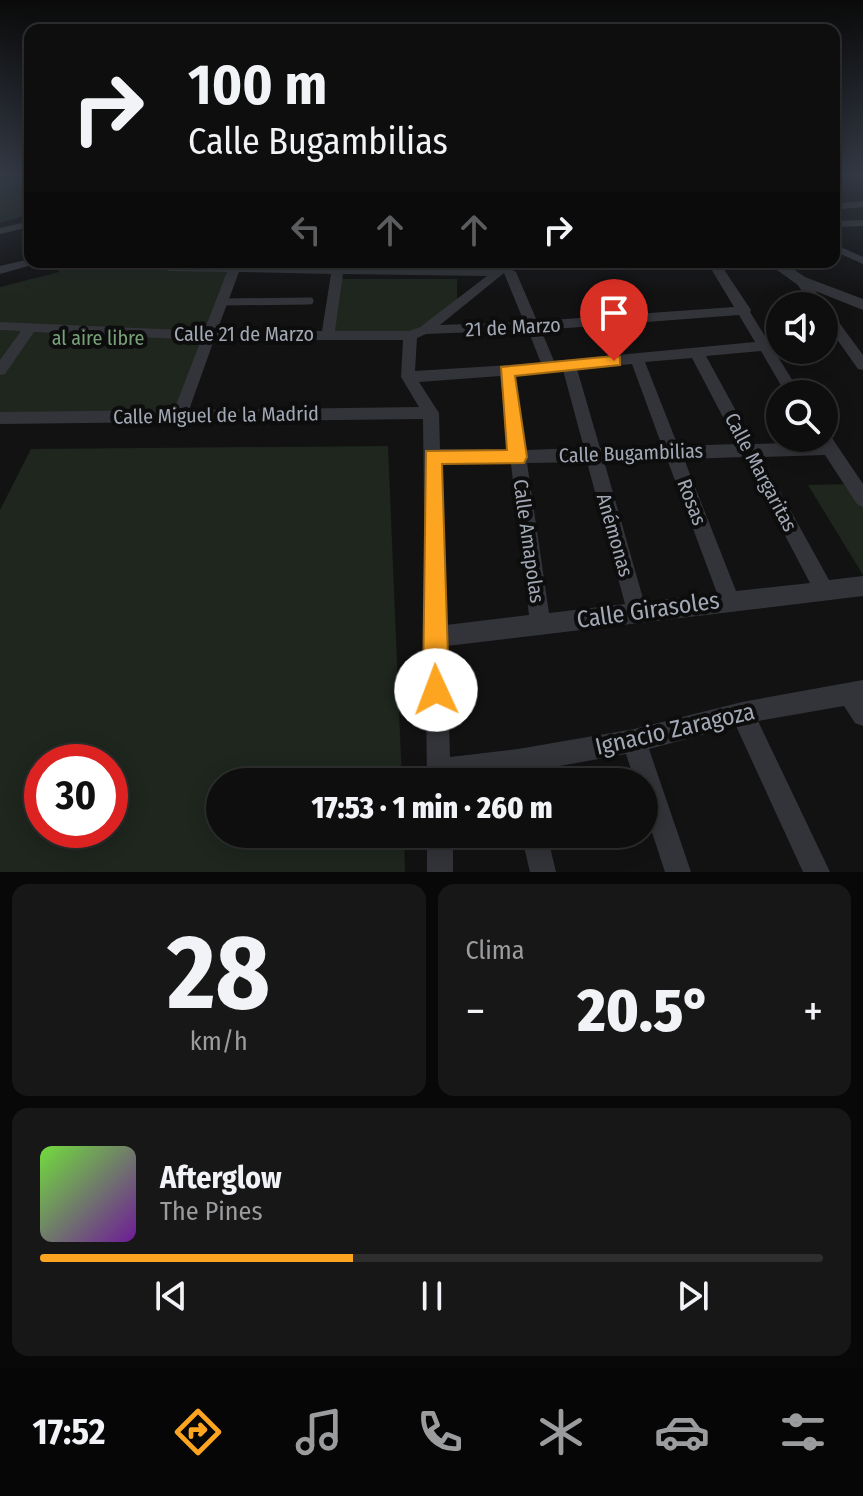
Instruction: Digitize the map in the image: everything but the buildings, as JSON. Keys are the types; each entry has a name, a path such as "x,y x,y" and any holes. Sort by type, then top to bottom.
{"street":[{"path":"840,224 863,223"},
{"path":"0,231 24,225"},
{"path":"840,250 863,261"},
{"path":"0,270 24,264"},
{"path":"17,266 17,282"},
{"path":"179,416 234,268"},
{"path":"276,268 337,271 431,268"},
{"path":"462,268 466,298"},
{"path":"466,268 494,276"},
{"path":"439,768 431,413 408,377 418,332 494,276 511,268"},
{"path":"513,268 530,326 550,368"},
{"path":"717,268 785,380"},
{"path":"782,268 800,280 863,305"},
{"path":"328,335 337,271"},
{"path":"800,280 809,292"},
{"name":"21 de Marzo","path":"418,332 745,310"},
{"name":"Calle 21 de Marzo","path":"3,326 210,336 418,332"},
{"path":"0,370 31,327"},
{"path":"838,329 863,365"},
{"path":"408,377 550,368 763,346"},
{"name":"Calle Margaritas","path":"697,353 824,590"},
{"name":"Rosas","path":"637,359 729,599"},
{"name":"Anémonas","path":"569,365 637,612"},
{"name":"Calle Amapolas","path":"507,371 540,625"},
{"name":"Calle Miguel de la Madrid","path":"0,418 431,413"},
{"name":"Calle Bugambilias","path":"433,456 518,457 766,448"},
{"path":"832,452 863,499"},
{"name":"Calle Girasoles","path":"434,637 729,599 863,586"},
{"path":"856,692 863,715"},
{"name":"Ignacio Zaragoza","path":"535,768 742,713 856,692"},
{"path":"742,713 817,872"},
{"path":"634,741 678,872"},
{"path":"440,848 440,872"},
{"path":"537,848 543,872"}],"lane":[{"path":"223,302 310,301"}],"green space":[{"path":"0,214 24,214 24,216 0,223"},
{"name":"al aire libre","path":"59,268 233,268 175,412 0,415 0,287 59,272"},
{"path":"338,279 457,279 457,301 411,333 329,335"},
{"path":"388,446 401,768 206,768 206,848 404,848 405,872 0,872 0,510 31,449"},
{"path":"852,484 863,501 863,575 808,485"}],"route":[{"path":"436,690 433,456 518,457 507,371 614,361"}]}
